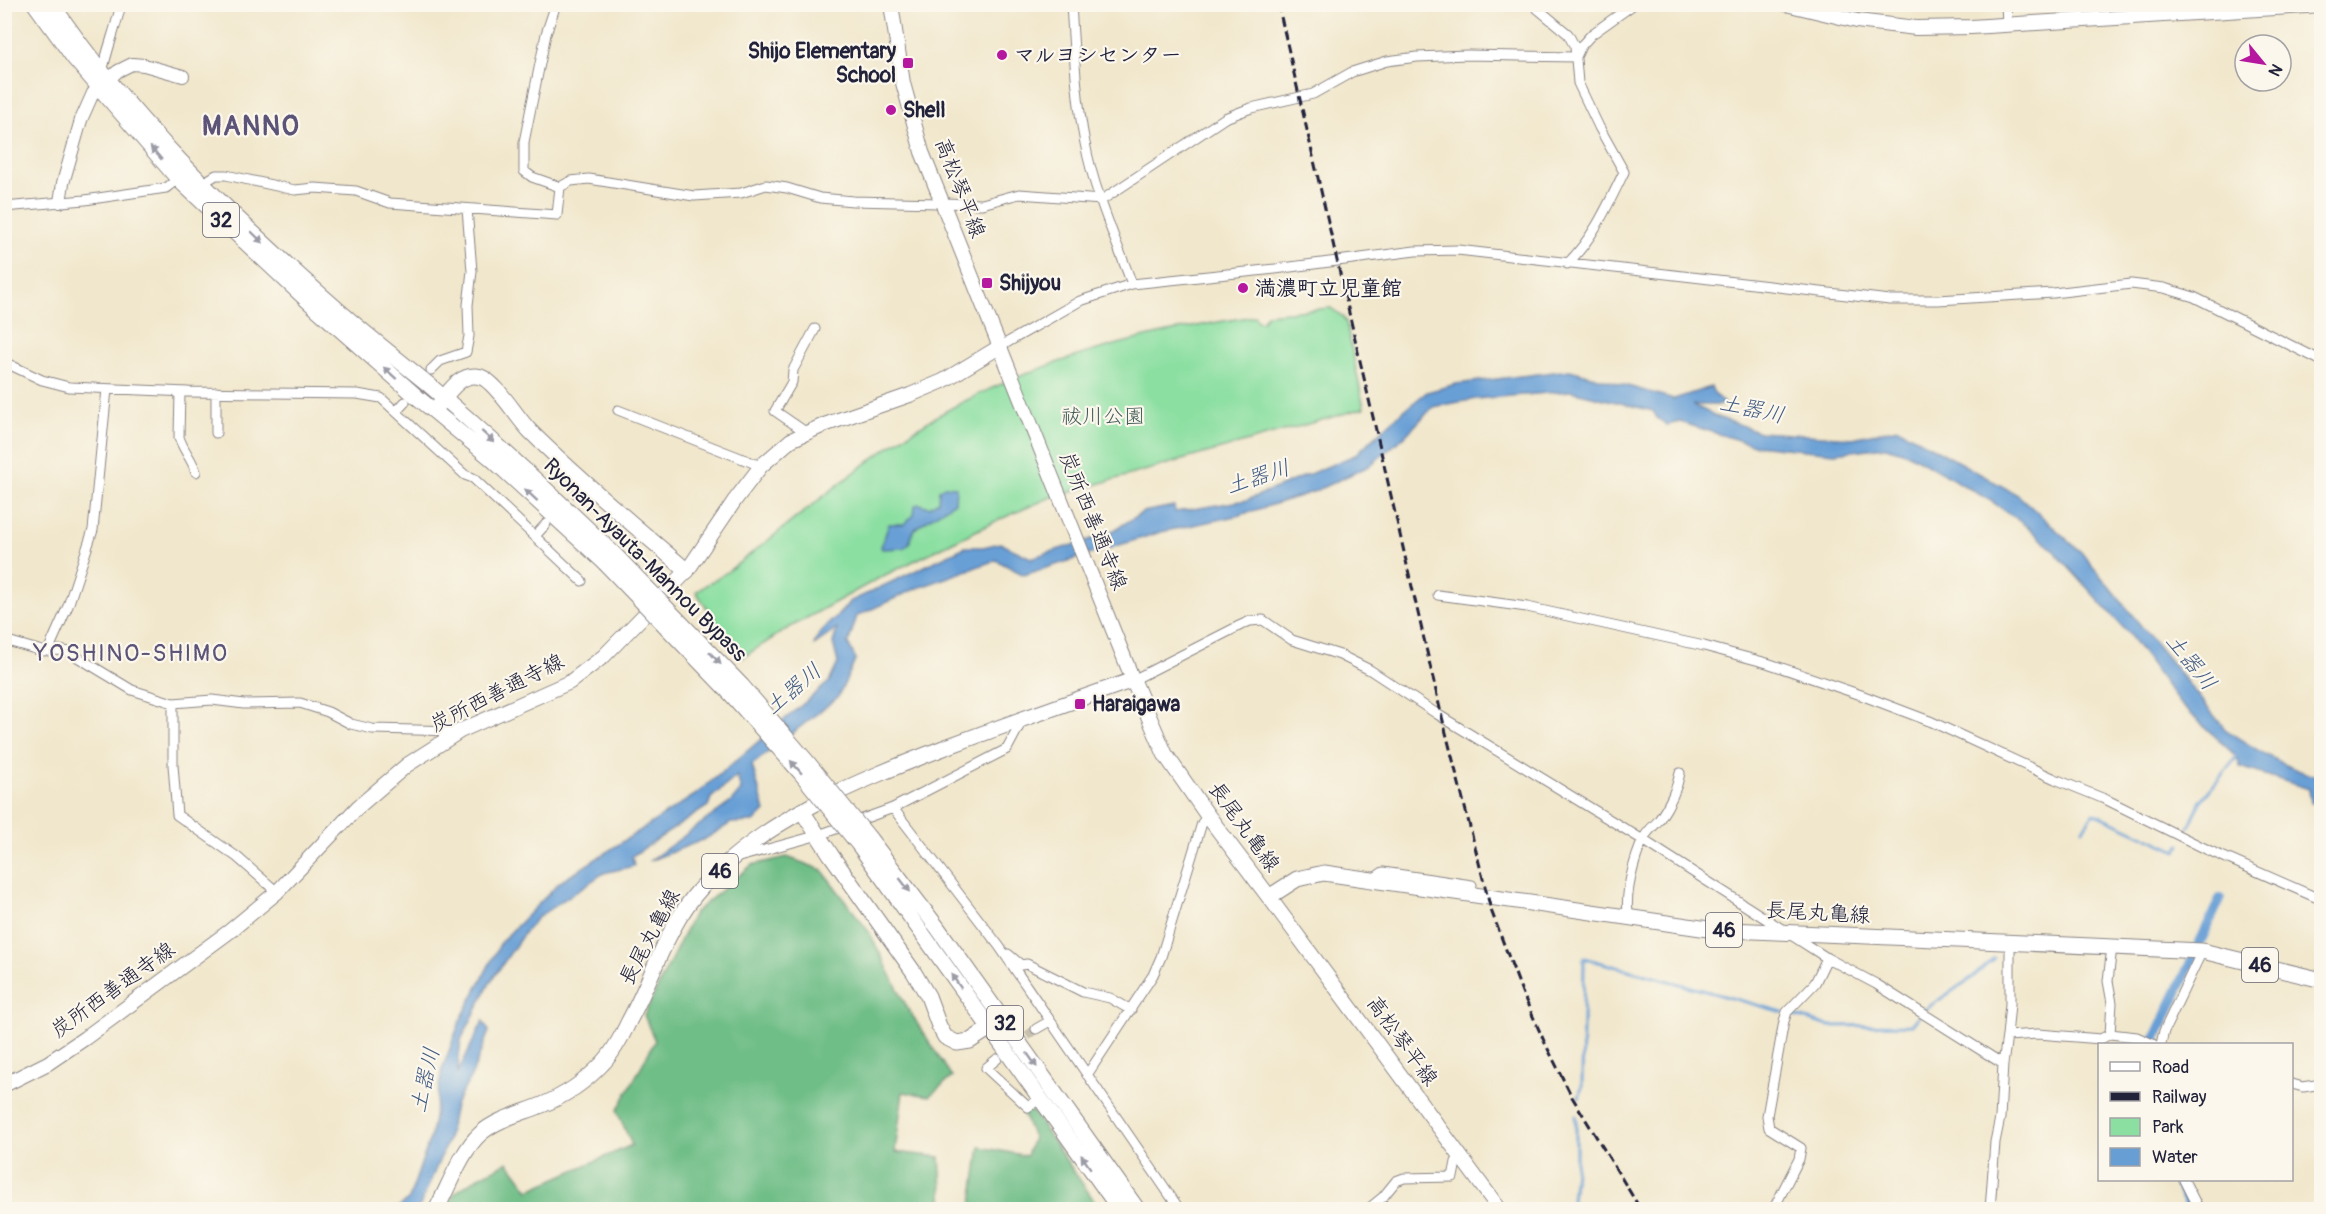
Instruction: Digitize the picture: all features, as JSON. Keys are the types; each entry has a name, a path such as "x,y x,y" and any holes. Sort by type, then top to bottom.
{"main road":[{"name":"Ryonan-Ayauta-Mannou Bypass","path":"35,4 203,183 439,404 492,459 610,559 864,842 997,1024 1138,1209"},
{"name":"Ryonan-Ayauta-Mannou Bypass","path":"52,4 103,79 178,178 307,300 439,404"},
{"name":"高松琴平線","path":"891,4 908,106 942,204 1001,346"},
{"path":"1786,4 1857,21 1916,28 2007,24 2161,10 2322,5"},
{"name":"炭所西善通寺線","path":"4,1085 48,1063 85,1038 230,931 277,892 358,807 407,765 460,731 546,694 586,671 604,656 687,571 761,466 791,440 928,387 1001,346 1130,674"},
{"path":"439,404 456,384 467,378 476,376 486,380 518,419 583,489 687,571"},
{"name":"長尾丸亀線","path":"436,1209 478,1135 497,1122 555,1099 578,1085 603,1064 635,1010 679,918 702,887 756,839 802,811 884,771 1023,719 1130,674 1165,754 1269,897 1288,883 1306,876 1324,873 1708,929 2197,951 2322,980"},
{"path":"802,811 913,971 928,996 945,1037 957,1043 963,1043 997,1024"},
{"name":"高松琴平線","path":"1269,897 1500,1209"},
{"name":"Ryonan-Ayauta-Mannou Bypass","path":"997,1024 1041,1098 1120,1209"}],"street":[{"path":"60,202 63,183 81,120 88,102 103,79 111,36 117,26 121,4"},
{"path":"556,4 546,34 524,142 524,171 532,177 560,187 571,181 589,178 694,196 741,192 766,185 787,188 820,198 942,204 982,204 1019,194 1102,200 1225,118 1251,108 1313,94 1352,72 1387,61 1467,55 1576,57"},
{"path":"1071,4 1078,95 1085,144 1132,284"},
{"path":"1532,4 1568,34 1575,47 1578,83 1624,172 1609,205 1582,250 1567,264"},
{"path":"1576,57 1581,46 1592,34 1634,4"},
{"path":"2006,4 2007,24"},
{"path":"103,79 122,68 137,64 183,76"},
{"path":"203,183 211,177 226,175 294,190 315,188 356,191 390,203 557,215 560,187"},
{"path":"4,207 166,188 178,178"},
{"path":"431,370 440,361 466,352 472,271 467,209"},
{"path":"1001,346 1080,301 1132,284 1415,251 1458,250 1890,300 1938,300 2019,295 2132,284 2164,288 2194,297 2322,361"},
{"path":"4,297 4,306"},
{"path":"807,433 775,411 787,399 793,370 815,329"},
{"path":"4,362 55,385 180,392 372,395 381,398 465,475 473,478 582,581"},
{"path":"48,651 68,606 93,530 107,388"},
{"path":"180,392 179,437 181,444 192,459 196,472"},
{"path":"216,392 216,433"},
{"path":"396,412 405,402"},
{"path":"618,410 761,466"},
{"path":"535,536 546,524"},
{"path":"1438,595 1527,607 1704,646 1767,663 1861,695 1932,722 2055,779 2107,800 2208,850 2322,900"},
{"path":"1130,674 1241,625 1263,620 1292,640 1340,655 1370,670 1827,957 2003,1064"},
{"path":"4,640 42,651 69,652 132,690 173,703 212,700 244,704 300,703 328,712 351,724 372,729 460,731"},
{"path":"173,703 172,753 177,815 237,857 277,892"},
{"path":"734,858 819,835 892,808 1007,749 1023,719"},
{"path":"1630,919 1626,909 1633,870 1643,840 1660,818 1677,785 1680,773"},
{"path":"892,808 999,946 1180,1209"},
{"path":"1087,1075 1154,975 1202,823 1208,816"},
{"path":"1373,879 1383,872 1472,885"},
{"path":"1990,1209 2010,1004 2010,943"},
{"path":"999,946 1021,965 1028,964 1083,992 1110,998 1131,1010"},
{"path":"2110,1034 2112,1003 2108,981 2112,947"},
{"path":"2160,1043 2197,951"},
{"path":"1773,1209 1799,1159 1801,1148 1769,1128 1767,1116 1784,1021 1787,1012 1815,983 1827,957"},
{"path":"1036,1029 1050,1021"},
{"path":"2007,1036 2038,1034 2101,1039 2110,1034 2137,1037 2149,1043"},
{"path":"997,1059 986,1068 1028,1107 1041,1098"},
{"path":"2293,1084 2303,1087 2322,1084"},
{"path":"1367,1209 1383,1197 1396,1181 1404,1178 1453,1177 1455,1162 1460,1155"},
{"path":"2185,1181 2199,1209"}],"green space":[{"name":"祓川公園","path":"1331,308 1346,322 1364,408 1049,498 881,577 785,630 742,658 696,592 727,572 898,441 959,404 994,387 1066,359 1179,329 1255,316 1257,321 1262,322 1267,314"},
{"path":"787,857 822,870 869,932 908,1009 952,1077 929,1096 903,1092 895,1152 940,1157 943,1209 447,1209 455,1193 477,1178 508,1162 529,1190 632,1145 617,1111 655,1041 644,1015 694,913 752,865"},
{"path":"1032,1111 1100,1209 971,1210 980,1147 1027,1156 1033,1137 1022,1112"}],"water":[{"path":"1570,370 1674,399 1711,387 1715,395 1726,405 1693,405 1720,418 1760,432 1853,438 1898,428 2018,495 2081,552 2225,729 2271,758 2321,778 2321,803 2311,803 2309,789 2240,767 2237,757 2179,703 2129,634 2052,549 2029,528 1991,501 1909,454 1886,447 1835,453 1754,445 1680,422 1667,425 1657,418 1653,411 1571,391 1476,399 1433,407 1405,436 1369,466 1313,492 1240,515 1161,532 1024,575 996,560 915,589 857,616 848,644 856,659 838,697 752,765 765,811 754,822 731,823 705,839 649,861 731,802 741,790 737,776 711,798 708,806 632,856 634,866 604,873 538,917 524,933 491,981 461,1040 457,1074 483,1021 489,1031 471,1077 455,1105 448,1140 419,1208 395,1210 409,1199 431,1135 442,1070 460,1021 501,942 560,882 695,795 829,682 838,663 833,643 837,629 814,645 820,633 849,602 965,547 983,547 1000,543 1031,558 1108,534 1143,512 1174,506 1175,512 1247,500 1355,455 1427,392 1456,384"},
{"path":"944,486 956,487 955,502 914,530 909,544 903,548 882,549 889,524 904,524 914,515 915,505 929,507 938,501 939,490"}],"waterway":[{"path":"2189,827 2200,802 2238,755"},
{"path":"2083,829 2094,813 2177,851 2180,845"},
{"path":"2153,1043 2220,899"},
{"path":"1579,1098 1582,1087 1584,958 1783,1012"},
{"path":"1789,1014 1829,1026 1912,1025 1924,1010 1973,977 1994,958"},
{"path":"1571,1210 1576,1161 1576,1116"},
{"path":"2177,1181 2192,1210"}],"tunnel":[{"path":"1016,1044 1036,1029"}],"railway":[{"path":"1278,4 1441,713 1491,910 1522,992 1544,1041 1572,1097 1641,1210"}],"place":[{"name":"マルヨシセンター","path":"1002,55"},
{"name":"Shijo Elementary School","path":"908,63"},
{"name":"Shell","path":"891,110"},
{"name":"Shijyou","path":"987,283"},
{"name":"満濃町立児童館","path":"1243,288"},
{"name":"Haraigawa","path":"1080,704"}],"district":[{"name":"MANNO","path":"251,126"},
{"name":"YOSHINO-SHIMO","path":"131,653"}],"water label":[{"name":"土器川","path":"1752,409"},
{"name":"土器川","path":"1258,477"},
{"name":"土器川","path":"2191,662"},
{"name":"土器川","path":"793,689"},
{"name":"土器川","path":"425,1080"}]}
